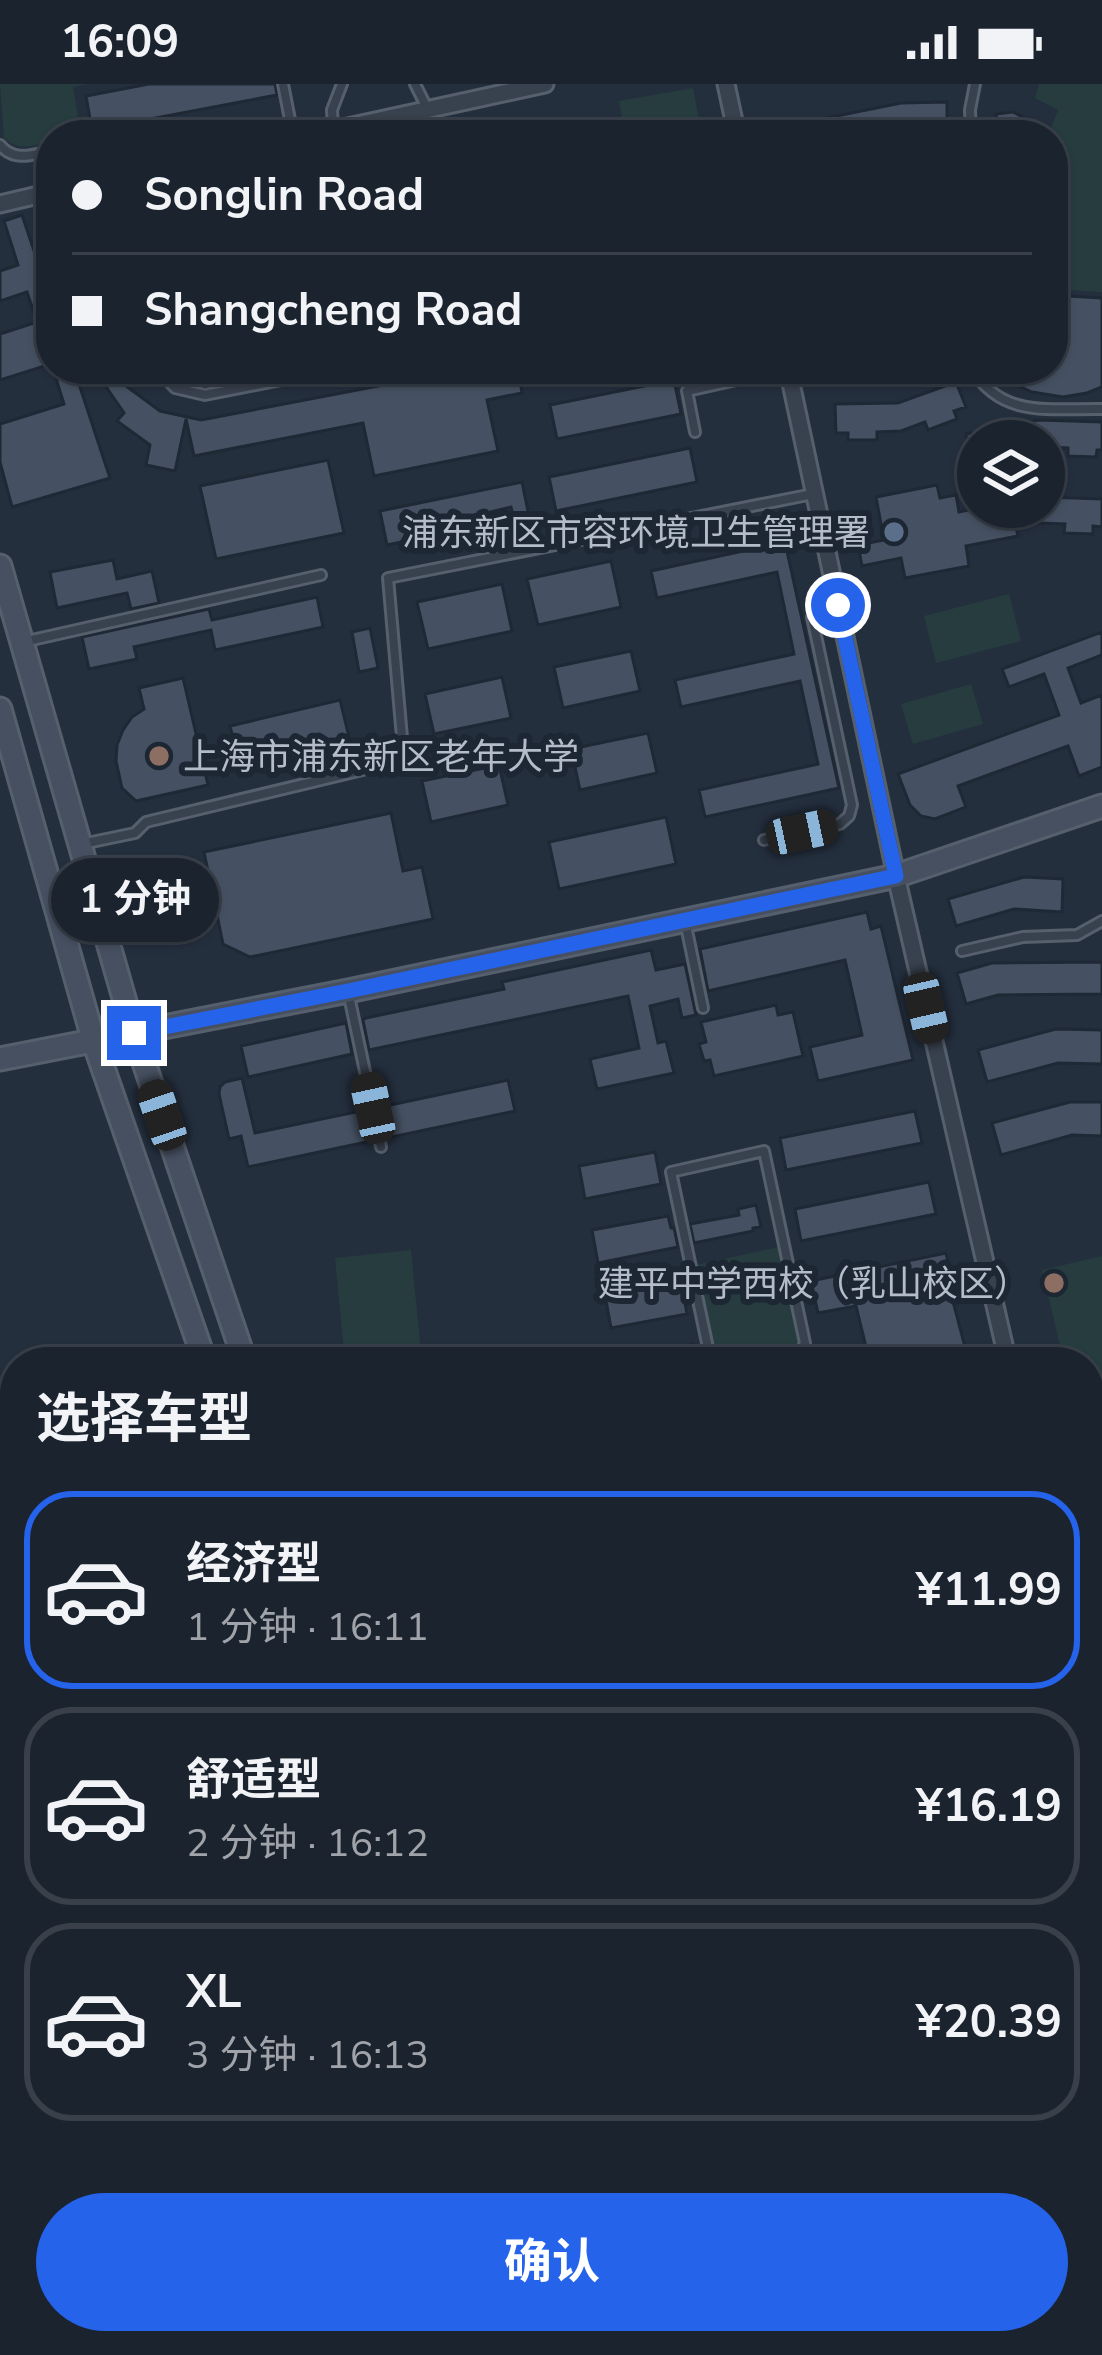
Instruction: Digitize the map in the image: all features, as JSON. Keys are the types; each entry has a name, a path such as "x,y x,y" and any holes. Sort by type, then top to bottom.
{"main road":[{"path":"0,566 134,1033 240,1347"},
{"path":"0,712 94,1042 200,1347"},
{"path":"0,1059 896,876 1102,806"}],"street":[{"path":"378,120 545,84"},
{"path":"726,84 734,120"},
{"path":"0,204 36,196"},
{"path":"790,384 896,876 1005,1347"}],"lane":[{"path":"283,84 290,120"},
{"path":"332,120 342,84"},
{"path":"415,84 428,109"},
{"path":"970,120 975,84"},
{"path":"0,145 22,158 36,155"},
{"path":"171,384 205,395 261,384"},
{"path":"695,432 686,391 718,384"},
{"path":"981,384 1005,402 1025,407 1102,409"},
{"path":"80,845 135,833 146,822 404,760 388,578 814,494"},
{"path":"22,643 321,574"},
{"path":"764,840 840,824 849,816 852,805 812,617 818,609 838,605"},
{"path":"685,920 704,1008"},
{"path":"962,951 1023,937 1077,935 1102,921"},
{"path":"348,991 381,1147"},
{"path":"708,1347 671,1172 764,1151 803,1347"}],"green space":[{"path":"0,84 87,84 73,87 78,120 36,120 36,144 15,145 4,138"},
{"path":"1039,84 1102,84 1102,292 1068,290 1068,120 1054,120 1058,110 1035,98"},
{"path":"693,88 699,120 622,120 619,101"},
{"path":"1009,594 1021,641 936,663 924,616"},
{"path":"971,684 983,724 913,744 901,704"},
{"path":"784,1246 805,1343 802,1347 708,1347 691,1266"},
{"path":"411,1250 421,1347 344,1347 335,1258"},
{"path":"1102,1256 1102,1347 1060,1347 1042,1270"}],"building":[{"path":"149,84 275,84 277,95 145,120 90,120 86,96"},
{"path":"947,102 947,120 817,120 901,103"},
{"path":"1013,112 1029,120 997,120 996,114"},
{"path":"22,215 36,257 36,319 27,292 0,301 0,271 18,265 4,221"},
{"path":"1068,296 1102,298 1102,387 1063,397 1014,384 1068,384"},
{"path":"36,322 36,369 0,380 0,334"},
{"path":"58,384 79,384 110,478 12,507 0,462 0,424 64,404"},
{"path":"104,384 129,384 160,411 201,420 389,384 520,384 522,393 487,400 498,451 374,476 363,423 194,456 186,419 175,471 146,465 150,445 117,421 124,413"},
{"path":"675,384 681,414 557,439 550,405"},
{"path":"957,384 966,407 954,411 957,419 928,430 925,422 901,431 877,432 877,440 848,440 848,433 836,433 835,404 898,403"},
{"path":"1065,421 1102,422 1102,450 1097,450 1096,457 1068,456"},
{"path":"690,448 697,482 556,511 549,477"},
{"path":"328,460 344,533 216,559 200,486"},
{"path":"522,482 529,516 514,519 511,507 486,513 489,524 387,545 380,511"},
{"name":"浦东新区市容环境卫生管理署","path":"937,485 940,498 956,495 957,528 1016,528 1018,536 966,546 969,566 905,578 901,558 862,566 858,545 884,540 876,497"},
{"name":"浦东新区市容环境卫生管理署","path":"1065,498 1102,499 1102,527 1093,526 1093,534 1064,533"},
{"path":"785,542 839,788 705,817 699,790 818,764 800,681 681,707 675,680 794,654 777,572 657,598 651,571"},
{"path":"113,560 117,579 152,571 159,603 131,609 127,593 57,608 50,572"},
{"path":"611,561 621,607 538,625 527,579"},
{"path":"502,584 512,631 428,649 417,602"},
{"path":"317,597 323,627 215,650 211,630 134,647 137,659 89,669 82,637 209,609 212,620"},
{"path":"370,628 378,668 359,672 352,632"},
{"path":"1102,632 1102,655 1068,668 1081,703 1102,695 1102,767 1079,776 1068,746 958,786 966,807 935,819 921,816 910,805 898,774 1059,715 1044,674 1009,687 1002,669"},
{"path":"631,651 640,691 563,708 554,667"},
{"path":"502,677 511,718 434,734 425,694"},
{"path":"183,678 208,785 136,801 122,788 117,745 132,717 144,709 139,688"},
{"path":"340,700 349,737 239,762 230,726"},
{"path":"648,733 657,773 580,790 571,749"},
{"path":"499,765 508,805 431,822 422,781"},
{"path":"391,813 403,871 422,867 433,919 250,957 223,944 204,852"},
{"path":"666,817 676,864 559,889 549,842"},
{"path":"1024,877 1063,879 1062,912 1014,909 956,926 948,899"},
{"path":"867,912 871,929 881,926 913,1060 818,1081 810,1047 862,1035 845,960 708,991 700,949"},
{"path":"651,950 656,970 685,964 696,1015 682,1018 678,999 650,1006 658,1043 666,1041 674,1073 597,1089 590,1059 639,1048 628,996 369,1050 366,1018 504,989 502,982"},
{"path":"1102,962 1102,994 998,995 966,1004 957,973 992,963"},
{"path":"776,1005 778,1015 793,1012 803,1056 714,1076 699,1044 706,1042 701,1022"},
{"path":"346,1023 352,1054 248,1077 241,1046"},
{"path":"1056,1029 1102,1030 1102,1064 1058,1063 987,1082 978,1050"},
{"path":"242,1078 255,1133 365,1110 371,1141 248,1167 241,1136 229,1139 219,1094 225,1082"},
{"path":"508,1080 515,1111 387,1138 381,1107"},
{"path":"1070,1102 1102,1102 1102,1136 1072,1135 1001,1155 992,1123"},
{"path":"915,1111 922,1143 786,1170 780,1138"},
{"path":"655,1152 661,1184 585,1199 579,1166"},
{"path":"929,1182 936,1214 801,1241 795,1209"},
{"path":"756,1205 761,1227 694,1243 690,1224 739,1215 738,1209"},
{"path":"668,1216 678,1247 598,1263 592,1230"},
{"path":"946,1253 953,1285 949,1286 965,1347 866,1347 856,1306 818,1313 811,1281"},
{"path":"681,1281 687,1314 611,1328 605,1295"}],"place":[{"name":"浦东新区市容环境卫生管理署","path":"894,532"},
{"name":"上海市浦东新区老年大学","path":"159,756"},
{"name":"建平中学西校（乳山校区）","path":"1054,1283"}],"route":[{"path":"134,1033 896,876 838,605"}]}
